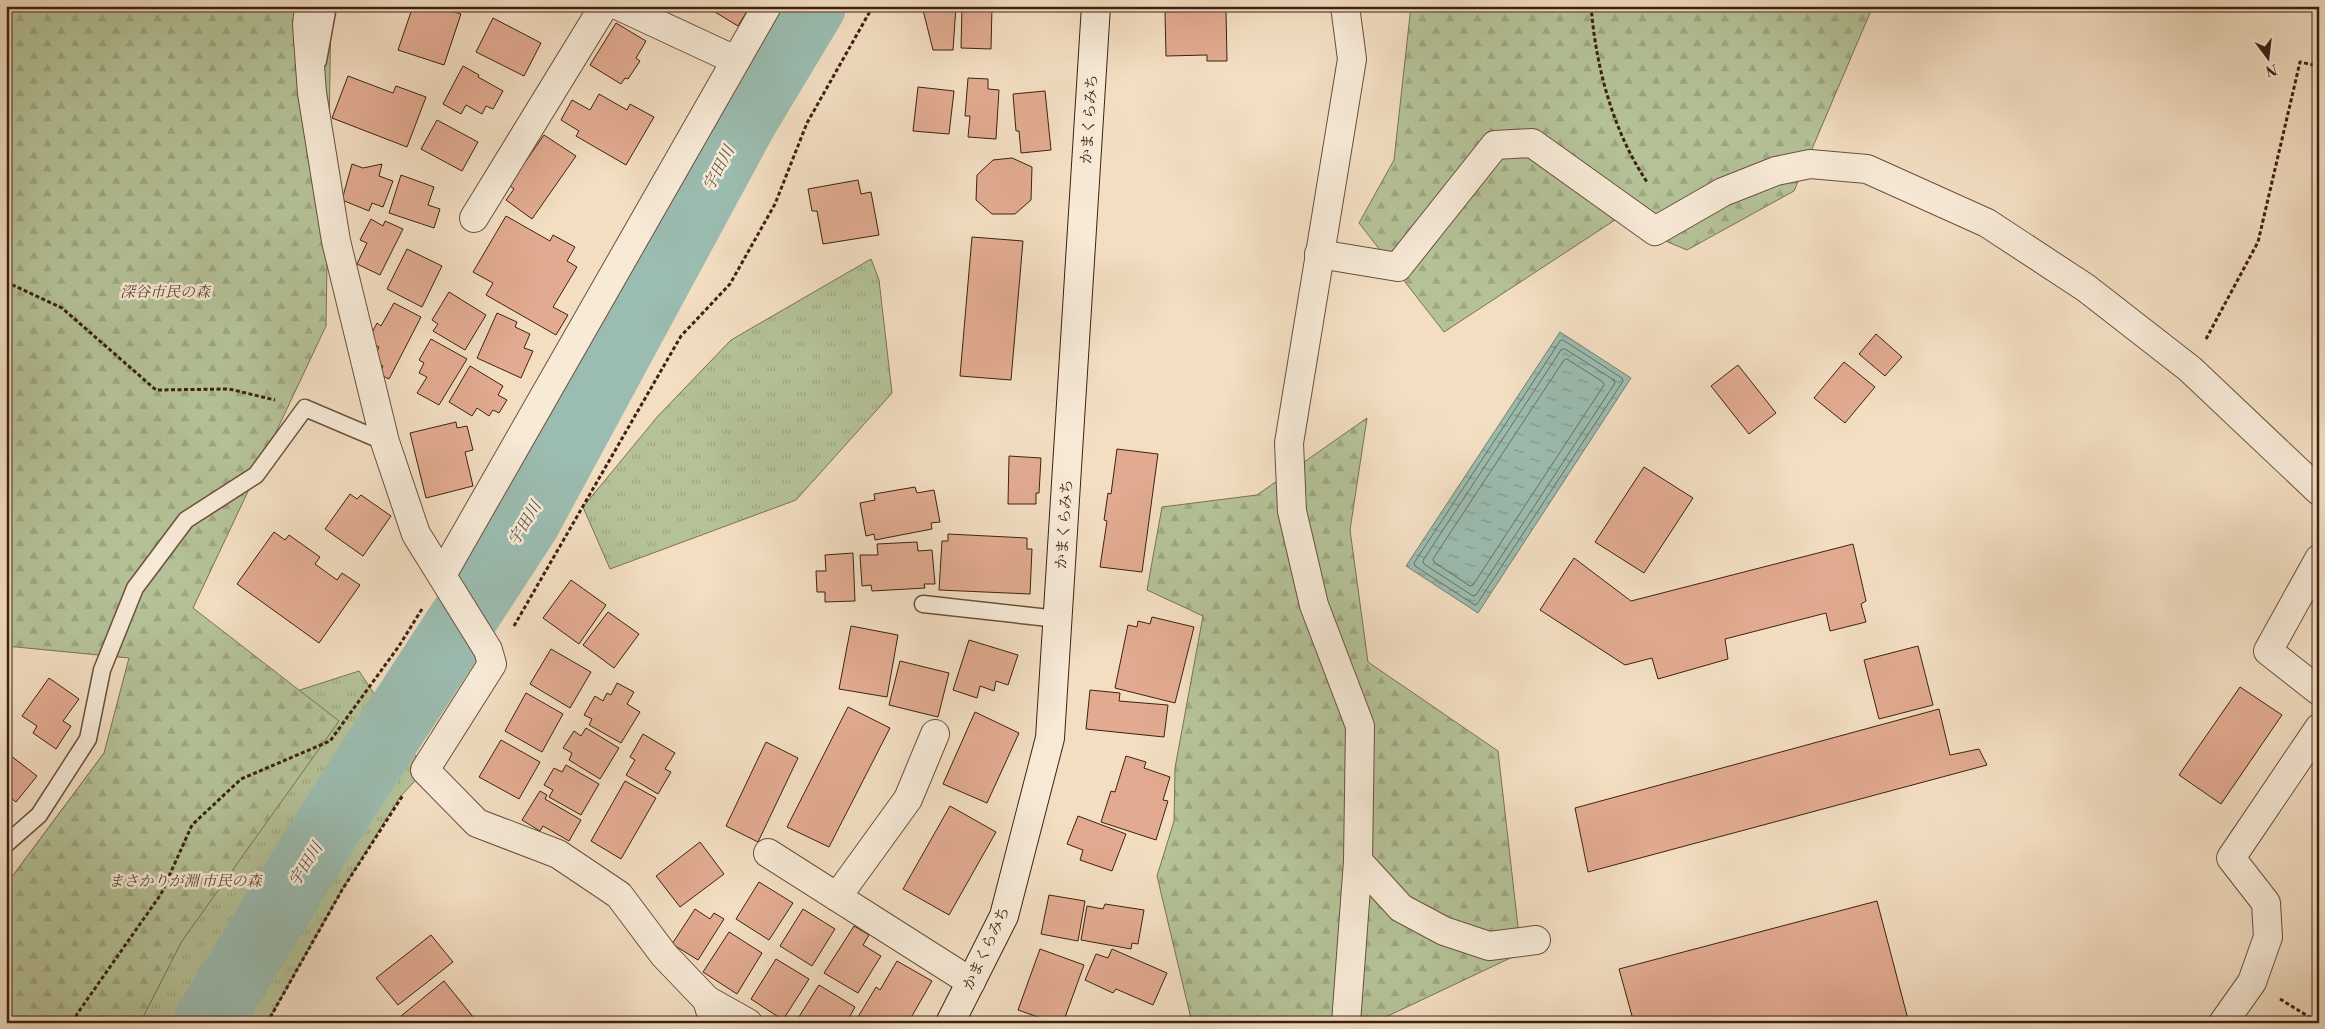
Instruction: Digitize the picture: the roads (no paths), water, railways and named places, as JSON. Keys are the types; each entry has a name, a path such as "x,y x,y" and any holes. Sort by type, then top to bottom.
{"street":[{"path":"309,6 307,25 312,93 336,241 385,442 416,534 490,657 425,770 477,822 558,854 619,895 664,955 711,1012 748,1023"},
{"path":"474,218 604,6"},
{"path":"619,6 736,60"},
{"path":"448,585 767,6"},
{"name":"かまくらみち","path":"950,1023 1004,916 1050,738 1096,6"},
{"path":"1345,6 1352,59 1289,443 1292,511 1314,605 1360,726 1358,861 1346,1023"},
{"path":"1320,254 1398,267 1495,145 1532,143 1655,231 1723,192 1776,171 1810,164 1867,169 1988,224 2086,288 2190,369 2319,491"},
{"path":"2319,559 2268,652 2319,691"},
{"path":"2224,1023 2252,982 2268,937 2266,903 2231,858 2319,728"},
{"path":"837,897 908,799 935,734"},
{"path":"768,853 971,982"},
{"path":"1358,861 1402,908 1444,932 1489,946 1536,940"}],"lane":[{"path":"312,93 328,6"},
{"path":"6,844 39,815 88,739 102,670 135,588 186,520 256,475 305,408 385,442"},
{"path":"923,604 1058,619"}],"water":[{"path":"1560,332 1631,378 1478,613 1406,566"}],"waterway":[{"name":"宇田川","path":"207,1023 328,826 526,522 744,119 812,6"}],"park label":[{"name":"深谷市民の森","path":"165,292"},
{"name":"まさかりが淵 市民の森","path":"185,881"}]}
